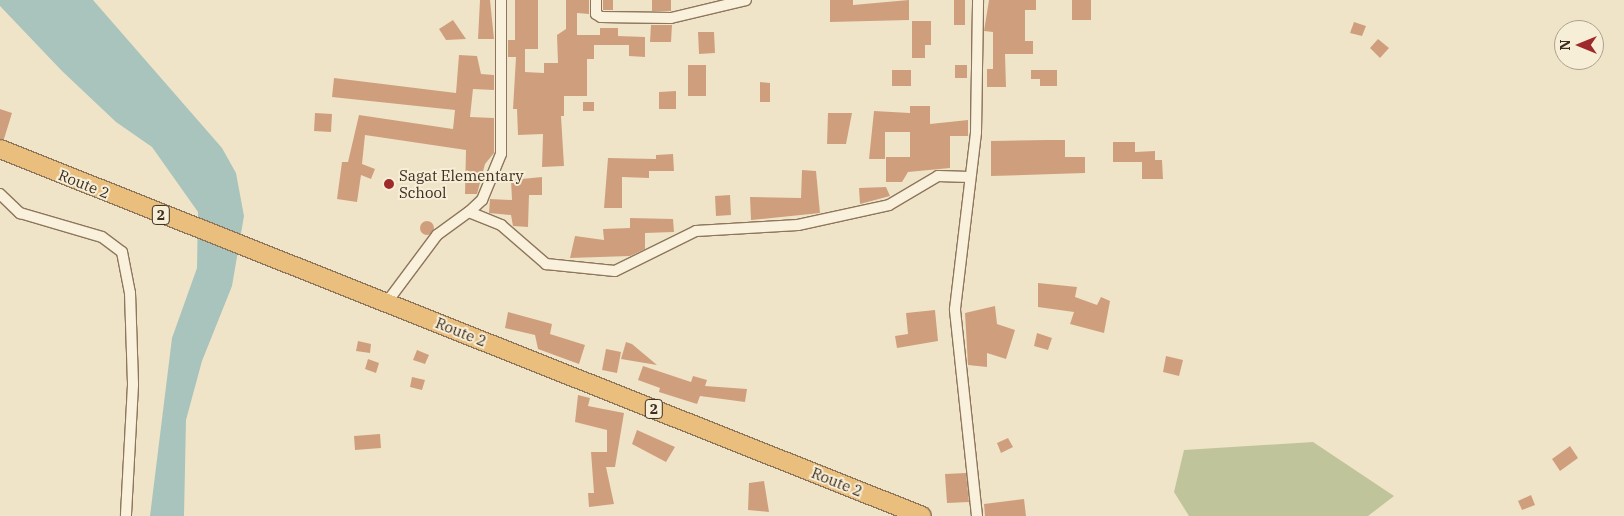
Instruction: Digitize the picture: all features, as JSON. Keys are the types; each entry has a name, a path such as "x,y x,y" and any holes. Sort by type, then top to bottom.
{"highway":[{"name":"Route 2","path":"0,149 249,250 387,302 922,516"}],"street":[{"path":"387,302 438,235 482,200 501,154 501,0"},
{"path":"596,0 596,14 601,17 672,18 746,0"},
{"path":"977,516 954,309 976,132 978,0"},
{"path":"469,212 501,225 546,264 614,271 696,231 798,225 889,205 938,176 969,177"},
{"path":"0,194 34,220 102,237 122,252 130,293 133,385 126,516"}],"green space":[{"path":"1313,442 1394,496 1368,516 1189,516 1174,492 1184,450"}],"water":[{"path":"0,0 93,0 222,148 236,173 244,216 232,286 202,361 186,420 184,516 150,516 172,338 197,268 198,212 152,147 116,122 62,71 0,6"}],"building":[{"path":"480,0 490,0 494,39 478,39"},
{"path":"515,0 538,0 538,49 525,49 525,72 544,73 544,63 558,63 557,35 566,29 566,0 589,0 589,14 577,13 577,35 600,35 600,28 618,28 618,36 645,37 645,57 629,56 629,45 594,45 594,59 587,59 587,96 564,96 564,116 561,116 564,166 542,167 543,134 518,135 517,109 513,109 516,57 508,57 508,40 515,40"},
{"path":"603,0 613,0 613,10 603,10"},
{"path":"652,0 671,0 671,11 652,11"},
{"path":"830,0 853,0 853,5 909,0 909,20 830,22"},
{"path":"954,0 965,0 965,25 954,25"},
{"path":"989,0 1036,0 1036,10 1025,10 1025,41 1033,41 1033,54 1005,54 1006,87 987,87 987,69 993,69 993,32 984,31"},
{"path":"1072,0 1091,0 1091,20 1072,20"},
{"path":"453,20 466,39 446,40 439,29"},
{"path":"912,21 931,21 931,45 925,45 925,58 912,58"},
{"path":"1354,22 1366,26 1362,36 1350,33"},
{"path":"651,25 672,25 671,42 650,42"},
{"path":"698,32 714,32 715,53 699,54"},
{"path":"1378,39 1389,48 1380,58 1370,48"},
{"path":"459,55 477,56 481,74 494,75 494,90 473,89 470,117 494,118 494,153 485,164 477,194 465,194 466,150 365,135 362,164 375,169 371,179 361,175 357,202 337,199 342,162 348,162 359,115 453,129 455,110 332,97 334,78 456,93"},
{"path":"688,65 706,65 706,96 688,96"},
{"path":"955,65 967,65 967,78 955,78"},
{"path":"892,70 911,70 911,86 892,86"},
{"path":"1031,70 1057,70 1057,86 1040,86 1040,79 1031,79"},
{"path":"760,82 770,83 770,102 760,102"},
{"path":"676,91 676,109 659,109 659,92"},
{"path":"583,102 594,102 594,111 583,111"},
{"path":"910,106 930,106 930,124 968,120 968,136 950,136 950,168 908,172 902,182 886,182 886,157 910,157 910,132 885,132 885,159 869,159 874,111 910,113"},
{"path":"0,109 12,113 4,139 0,139"},
{"path":"315,113 332,114 331,132 314,131"},
{"path":"828,113 852,113 846,144 827,144"},
{"path":"1065,140 1065,157 1085,157 1085,173 991,176 991,141"},
{"path":"1113,142 1135,142 1135,152 1155,151 1155,160 1162,160 1163,179 1142,179 1142,162 1113,162"},
{"path":"673,154 674,171 649,171 649,178 622,177 622,208 604,208 608,158 656,159 656,155"},
{"path":"802,170 816,171 820,213 751,220 750,197 801,198"},
{"path":"542,177 542,195 529,195 528,227 513,226 511,215 489,213 490,199 512,200 511,180"},
{"path":"886,187 890,196 860,204 859,188"},
{"path":"730,195 731,215 716,216 715,196"},
{"path":"630,218 673,219 674,232 645,233 645,249 630,256 570,258 575,236 604,240 603,229 630,228"},
{"path":"427,221 432,223 434,228 432,233 427,235 422,233 420,228 422,223"},
{"path":"1038,283 1077,287 1075,297 1097,305 1101,297 1110,301 1104,333 1070,324 1074,312 1038,307"},
{"path":"995,306 997,324 1015,330 1006,359 987,353 987,367 968,365 965,313"},
{"path":"935,310 938,341 897,348 895,336 908,334 906,313"},
{"path":"508,312 552,324 550,334 585,345 579,364 538,349 535,335 505,328"},
{"path":"1037,333 1052,338 1048,350 1034,346"},
{"path":"358,341 371,344 370,353 356,351"},
{"path":"626,342 632,344 657,365 621,359"},
{"path":"606,349 621,352 617,373 602,370"},
{"path":"417,350 429,355 425,364 413,360"},
{"path":"1166,356 1183,360 1179,376 1163,372"},
{"path":"368,359 379,363 376,373 365,369"},
{"path":"643,366 691,382 693,376 707,380 705,386 747,389 745,402 700,396 697,404 659,392 660,388 638,380"},
{"path":"412,377 425,380 422,390 410,387"},
{"path":"578,395 590,398 588,406 624,413 615,467 606,467 614,504 589,507 588,493 594,493 591,452 607,452 607,430 575,422"},
{"path":"637,430 675,447 666,462 632,444"},
{"path":"380,434 381,448 355,450 354,436"},
{"path":"1008,438 1013,447 1001,453 997,443"},
{"path":"1570,446 1578,458 1560,471 1552,459"},
{"path":"966,473 969,502 947,503 945,474"},
{"path":"764,481 769,512 748,510 749,483"},
{"path":"1531,495 1535,505 1522,510 1518,501"},
{"path":"1024,499 1026,516 985,516 984,504"}],"place":[{"name":"Sagat Elementary School","path":"389,184"}]}
